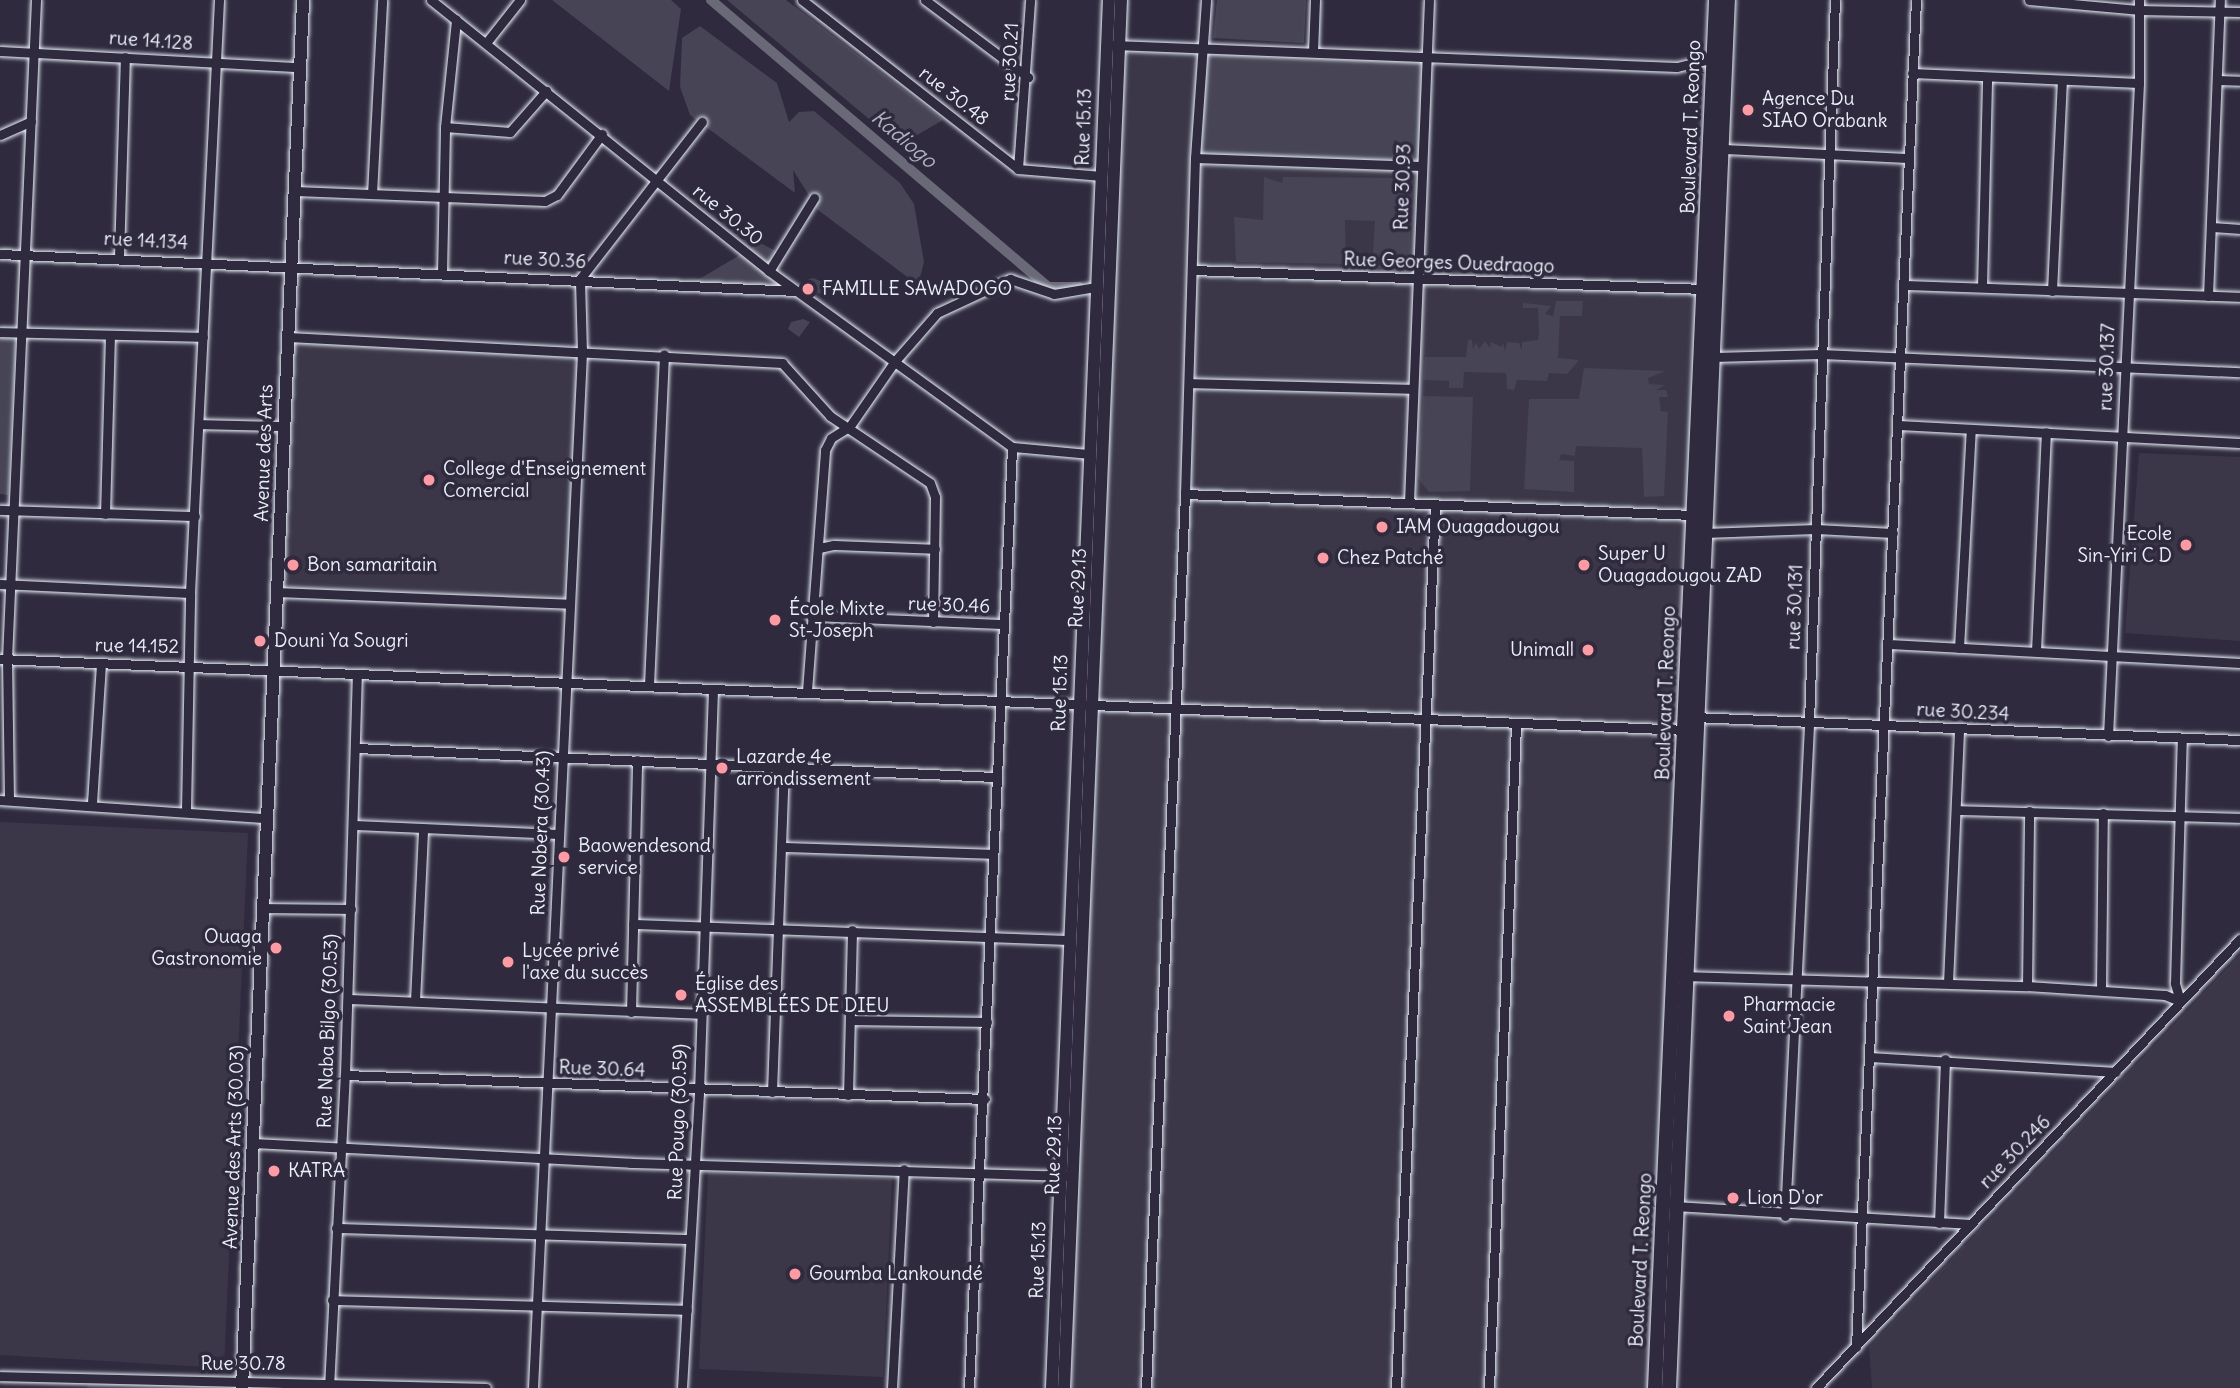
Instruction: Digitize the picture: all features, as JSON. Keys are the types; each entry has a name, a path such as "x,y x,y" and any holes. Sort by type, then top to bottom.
{"main road":[{"name":"Avenue des Arts","path":"262,908 303,0"},
{"name":"Rue 15.13","path":"1052,1388 1067,1176 1070,940 1085,704 1088,454 1109,0"},
{"name":"Rue 29.13","path":"1064,1388 1067,1176 1085,704 1121,0"},
{"name":"Boulevard T. Reongo","path":"1691,724 1692,514 1716,0"},
{"name":"Boulevard T. Reongo","path":"1655,1388 1714,357 1728,53 1727,0"},
{"name":"Avenue des Arts (30.03)","path":"242,1384 262,908"},
{"name":"Boulevard T. Reongo","path":"1669,1388 1680,976"}],"street":[{"path":"36,0 12,584 4,659 5,800 92,803 265,818"},
{"path":"186,810 191,664 190,593 219,0"},
{"path":"372,194 382,0"},
{"name":"rue 30.30","path":"430,0 602,134 769,271 1012,447"},
{"path":"486,43 520,0"},
{"name":"rue 30.48","path":"802,0 1018,169"},
{"path":"925,0 1028,77"},
{"name":"rue 30.21","path":"1018,169 1028,77 1030,0"},
{"path":"1146,1388 1185,494 1195,158 1205,48 1206,0"},
{"path":"1313,52 1315,0"},
{"name":"Rue 30.93","path":"1409,502 1429,0"},
{"name":"rue 30.131","path":"1785,1216 1809,722 1821,354 1832,155 1835,0"},
{"path":"1856,1347 1875,980 1906,158 1916,0"},
{"path":"2029,0 2138,10 2240,12"},
{"name":"rue 30.137","path":"2108,736 2139,83 2139,0"},
{"path":"2208,296 2213,227 2220,0"},
{"path":"442,273 445,127 456,20"},
{"path":"1105,44 1677,67 1728,53"},
{"name":"rue 14.128","path":"0,51 299,67"},
{"path":"119,257 124,57"},
{"path":"1912,73 2139,83"},
{"path":"1982,287 1987,77"},
{"path":"2052,291 2062,80"},
{"path":"2217,80 2240,81"},
{"path":"445,127 510,132 546,91"},
{"path":"0,135 31,121"},
{"path":"580,279 702,122"},
{"path":"295,191 545,201 557,195 602,134"},
{"path":"1724,149 1906,158"},
{"path":"1195,158 1421,166"},
{"path":"1018,169 1102,176"},
{"path":"769,271 814,198"},
{"path":"2213,227 2240,229"},
{"name":"rue 14.134","path":"0,254 119,257 291,267"},
{"name":"rue 30.36","path":"291,267 797,291"},
{"name":"Rue Georges Ouedraogo","path":"1193,270 1704,289"},
{"name":"Rue Nobera (30.43)","path":"533,1388 538,1235 552,1009 582,352 580,279"},
{"path":"807,691 825,450 831,438 850,426 895,361 937,313 1010,279 1054,293 1096,287"},
{"path":"1903,285 2240,297"},
{"path":"0,332 203,337"},
{"path":"104,514 110,336"},
{"path":"288,337 664,354 774,360 782,363 830,416 850,426 930,483 935,497 933,622"},
{"path":"649,685 664,354"},
{"path":"1714,357 1821,354 2240,372"},
{"path":"1189,383 1413,389"},
{"path":"200,424 284,426"},
{"path":"1898,425 2240,443"},
{"path":"1959,648 1971,429"},
{"path":"2036,651 2046,432"},
{"path":"969,1388 993,935 992,853 1012,447 1088,454"},
{"path":"1185,494 1692,514"},
{"path":"1396,1388 1423,720 1435,505"},
{"path":"0,510 195,516"},
{"path":"1704,533 1816,529 1893,533"},
{"path":"818,548 833,545 935,549"},
{"path":"0,584 190,593"},
{"path":"276,592 570,604"},
{"name":"rue 30.46","path":"811,616 1002,624"},
{"path":"1889,644 2240,663"},
{"name":"rue 14.152","path":"4,659 191,664 357,675 1001,700"},
{"path":"92,803 101,663"},
{"name":"Rue Naba Bilgo (30.53)","path":"329,1385 348,999 357,675"},
{"name":"Rue Pougo (30.59)","path":"682,1388 699,1091 713,689"},
{"name":"rue 30.234","path":"1001,700 1516,724 1809,722 2240,740"},
{"path":"1489,1388 1516,724"},
{"path":"1948,983 1959,730"},
{"path":"2180,1001 2175,983 2177,816 2182,738"},
{"path":"356,748 995,777"},
{"path":"631,1012 637,760"},
{"path":"772,1092 784,766"},
{"path":"1955,810 2240,818"},
{"path":"2026,986 2029,811"},
{"path":"2101,990 2103,813"},
{"path":"354,825 559,834"},
{"path":"415,1001 423,829"},
{"path":"782,847 992,853"},
{"path":"262,908 351,909"},
{"path":"633,924 993,935 1070,940"},
{"path":"848,1095 852,930"},
{"name":"rue 30.246","path":"1819,1384 2240,939"},
{"path":"1680,976 2026,986 2165,995 2180,1001"},
{"path":"348,999 700,1014"},
{"path":"850,1020 987,1021"},
{"path":"1870,1057 1945,1059 2116,1072"},
{"path":"1939,1223 1945,1059"},
{"name":"Rue 30.64","path":"345,1075 699,1091 985,1099"},
{"path":"253,1143 542,1160 1067,1176"},
{"path":"892,1388 904,1169"},
{"path":"1675,1206 1785,1216 1970,1224"},
{"path":"336,1228 690,1239"},
{"path":"332,1300 687,1310"},
{"name":"Rue 30.78","path":"0,1376 87,1384 486,1388"},
{"path":"15,1376 15,1388"},
{"path":"1819,1384 1831,1388"}],"shaded area":[{"path":"552,0 671,0 681,9 669,91"},
{"path":"727,0 786,0 943,120 900,145"},
{"path":"1217,0 1306,0 1304,43 1213,38"},
{"path":"700,26 777,83 789,122 799,112 814,111 900,183 914,204 924,262 918,285 818,210 793,170 795,193 690,115 680,87 682,38"},
{"path":"1119,45 1426,60 1418,280 1704,289 1655,1388 1064,1388"},
{"path":"1207,51 1426,60 1418,166 1196,158"},
{"path":"1264,177 1282,183 1283,177 1409,178 1411,272 1372,267 1375,221 1345,220 1346,264 1236,262 1234,217 1263,220"},
{"path":"760,243 778,252 764,272 786,288 700,285 696,281"},
{"path":"813,278 825,283 828,290 821,294 809,291 806,280"},
{"path":"1556,301 1583,301 1582,316 1560,316 1558,358 1579,360 1567,374 1549,373 1547,381 1517,380 1514,390 1507,389 1506,373 1464,372 1463,388 1449,388 1449,381 1423,380 1425,357 1466,357 1468,340 1472,340 1473,349 1476,342 1479,349 1485,341 1490,348 1491,342 1502,347 1503,342 1505,351 1507,342 1519,343 1522,350 1522,342 1538,340 1539,331 1538,308 1523,308 1523,303 1551,306 1545,314 1553,316"},
{"path":"803,319 810,322 799,337 788,329 791,322"},
{"name":"College d'Enseignement Comercial","path":"289,333 579,352 568,601 276,593"},
{"path":"0,336 16,337 8,495 0,494"},
{"path":"1584,368 1666,371 1648,378 1649,384 1665,385 1656,390 1666,390 1668,397 1659,397 1661,411 1668,412 1664,496 1644,497 1642,448 1576,446 1575,456 1561,454 1559,460 1574,461 1574,492 1524,489 1529,399 1579,399"},
{"path":"1423,396 1473,397 1470,491 1429,492 1417,477"},
{"name":"Ecole Sin-Yiri C D","path":"2139,453 2240,457 2240,641 2125,633"},
{"path":"0,822 248,833 224,1368 0,1355"},
{"path":"2240,955 2240,1388 1872,1388 1869,1347"},
{"name":"Goumba Lankoundé","path":"708,1172 892,1179 883,1377 699,1369"},
{"path":"88,1379 242,1381 242,1388 87,1388"}],"waterway":[{"name":"Kadiogo","path":"711,0 1048,287 1079,287"}],"place":[{"name":"Agence Du SIAO Orabank","path":"1748,110"},
{"name":"FAMILLE SAWADOGO","path":"808,289"},
{"name":"College d'Enseignement Comercial","path":"429,480"},
{"name":"IAM Ouagadougou","path":"1382,527"},
{"name":"Ecole Sin-Yiri C D","path":"2186,545"},
{"name":"Chez Patché","path":"1323,558"},
{"name":"Bon samaritain","path":"293,565"},
{"name":"Super U Ouagadougou ZAD","path":"1584,565"},
{"name":"École Mixte St-Joseph","path":"775,620"},
{"name":"Douni Ya Sougri","path":"260,641"},
{"name":"Unimall","path":"1588,650"},
{"name":"Lazarde 4e arrondissement","path":"722,768"},
{"name":"Baowendesond service","path":"564,857"},
{"name":"Ouaga Gastronomie","path":"276,948"},
{"name":"Lycée privé l'axe du succès","path":"508,962"},
{"name":"Église des ASSEMBLÉES DE DIEU","path":"681,995"},
{"name":"Pharmacie Saint Jean","path":"1729,1016"},
{"name":"KATRA","path":"274,1171"},
{"name":"Lion D'or","path":"1733,1198"},
{"name":"Goumba Lankoundé","path":"795,1274"}]}
